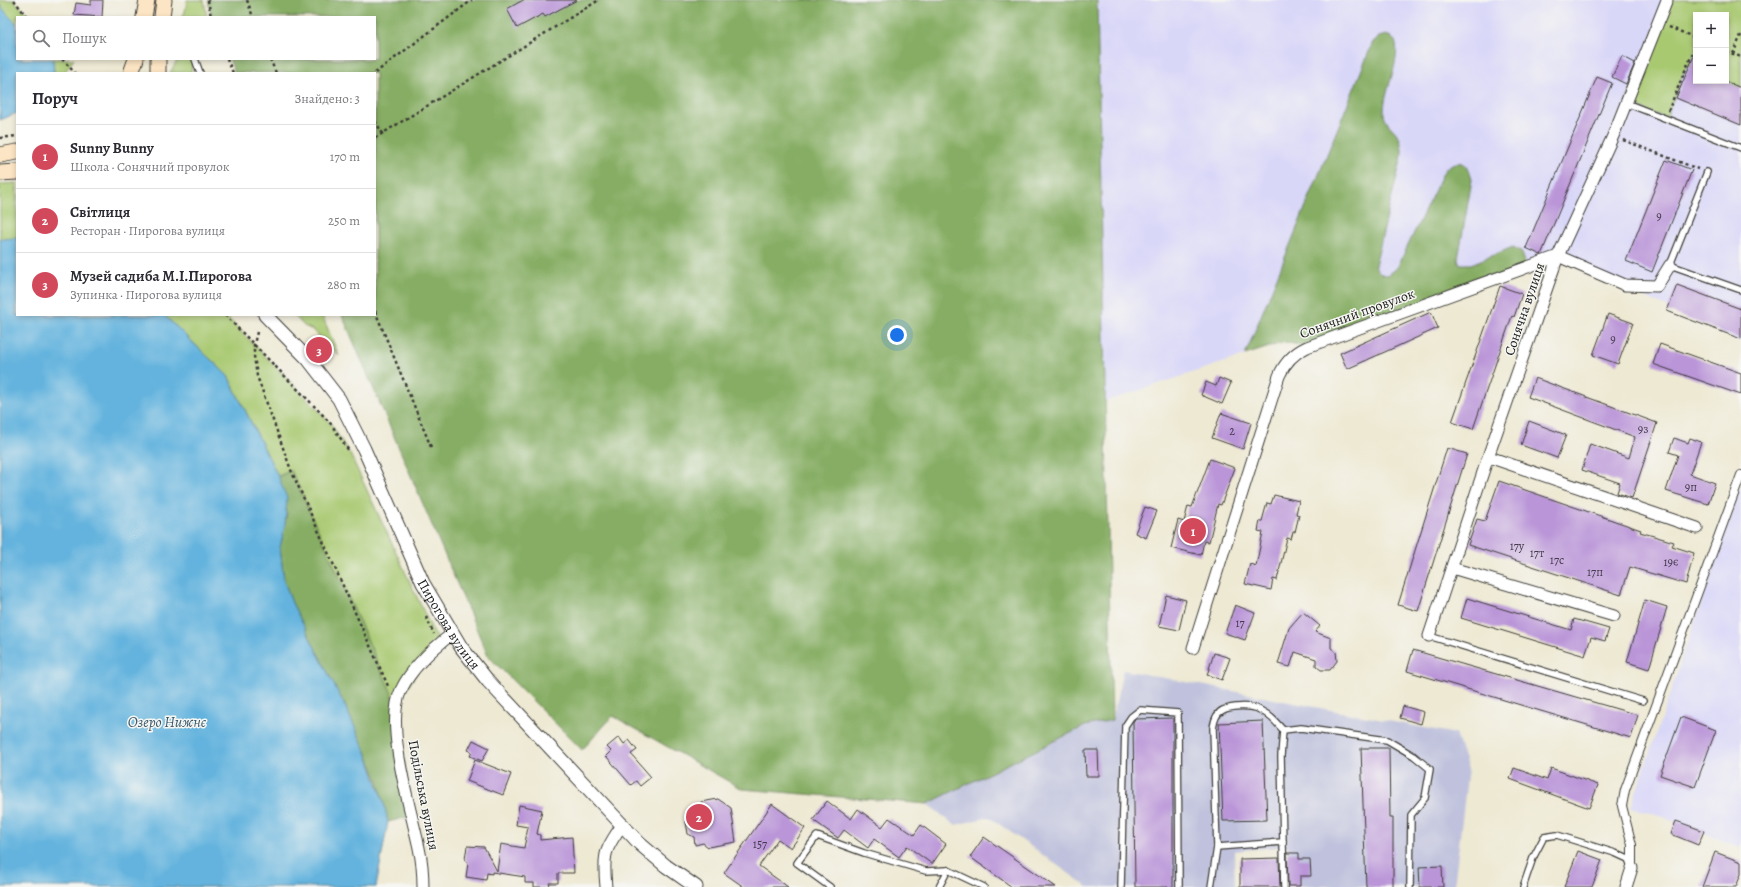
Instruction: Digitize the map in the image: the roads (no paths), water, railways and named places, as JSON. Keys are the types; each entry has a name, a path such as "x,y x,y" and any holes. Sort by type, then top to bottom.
{"main road":[{"path":"144,16 147,0"},
{"path":"162,16 164,0"},
{"path":"131,72 136,60"},
{"path":"0,155 16,152"},
{"path":"0,173 16,172"}],"street":[{"name":"Сонячна вулиця","path":"1429,636 1488,457 1558,256 1613,136 1667,0"},
{"path":"1558,256 1625,285 1657,286 1670,265"},
{"name":"Сонячний провулок","path":"1193,648 1279,376 1285,365 1294,355 1307,346 1558,256"},
{"name":"Пирогова вулиця","path":"266,316 308,359 339,399 364,450 423,584 452,634 488,681 654,857 696,887"},
{"path":"1488,457 1697,528"},
{"path":"1626,887 1632,868 1632,845 1622,806 1625,790 1741,475"},
{"path":"1452,568 1614,616"},
{"name":"Подільська вулиця","path":"423,887 420,850 400,765 396,721 397,705 401,691 416,667 439,644 452,634"},
{"path":"606,887 604,867 605,854 611,840 623,824"}],"lane":[{"path":"195,60 200,72"},
{"path":"1626,103 1741,148"},
{"path":"1707,172 1670,265 1741,290"},
{"path":"1429,636 1643,701"},
{"path":"1211,887 1217,847 1213,728 1214,719 1222,710 1241,707 1259,709 1274,719 1283,730 1281,756 1284,887"},
{"path":"1121,887 1125,726 1130,717 1140,710 1178,713 1179,887"},
{"path":"1283,730 1301,728 1386,740 1414,756 1430,769 1425,798 1411,815 1410,887"},
{"path":"1523,887 1533,858 1544,837 1557,835 1622,856 1628,859 1632,868"},
{"path":"830,887 797,863 817,836 864,853 926,871 948,870 984,887"},
{"path":"1217,847 1283,842"},
{"path":"939,887 948,870"}],"water":[{"path":"0,5 16,23 16,60 53,60 54,72 16,72 16,113 0,120"},
{"name":"Озеро Нижнє","path":"16,238 16,316 165,316 228,376 278,476 287,498 285,526 280,548 284,581 292,603 345,706 365,749 384,803 388,822 376,887 0,887 0,239"}],"place":[{"name":"Музей садиба М.І.Пирогова","path":"319,350"},
{"name":"Sunny Bunny","path":"1193,531"},
{"name":"Світлиця","path":"699,817"}]}
